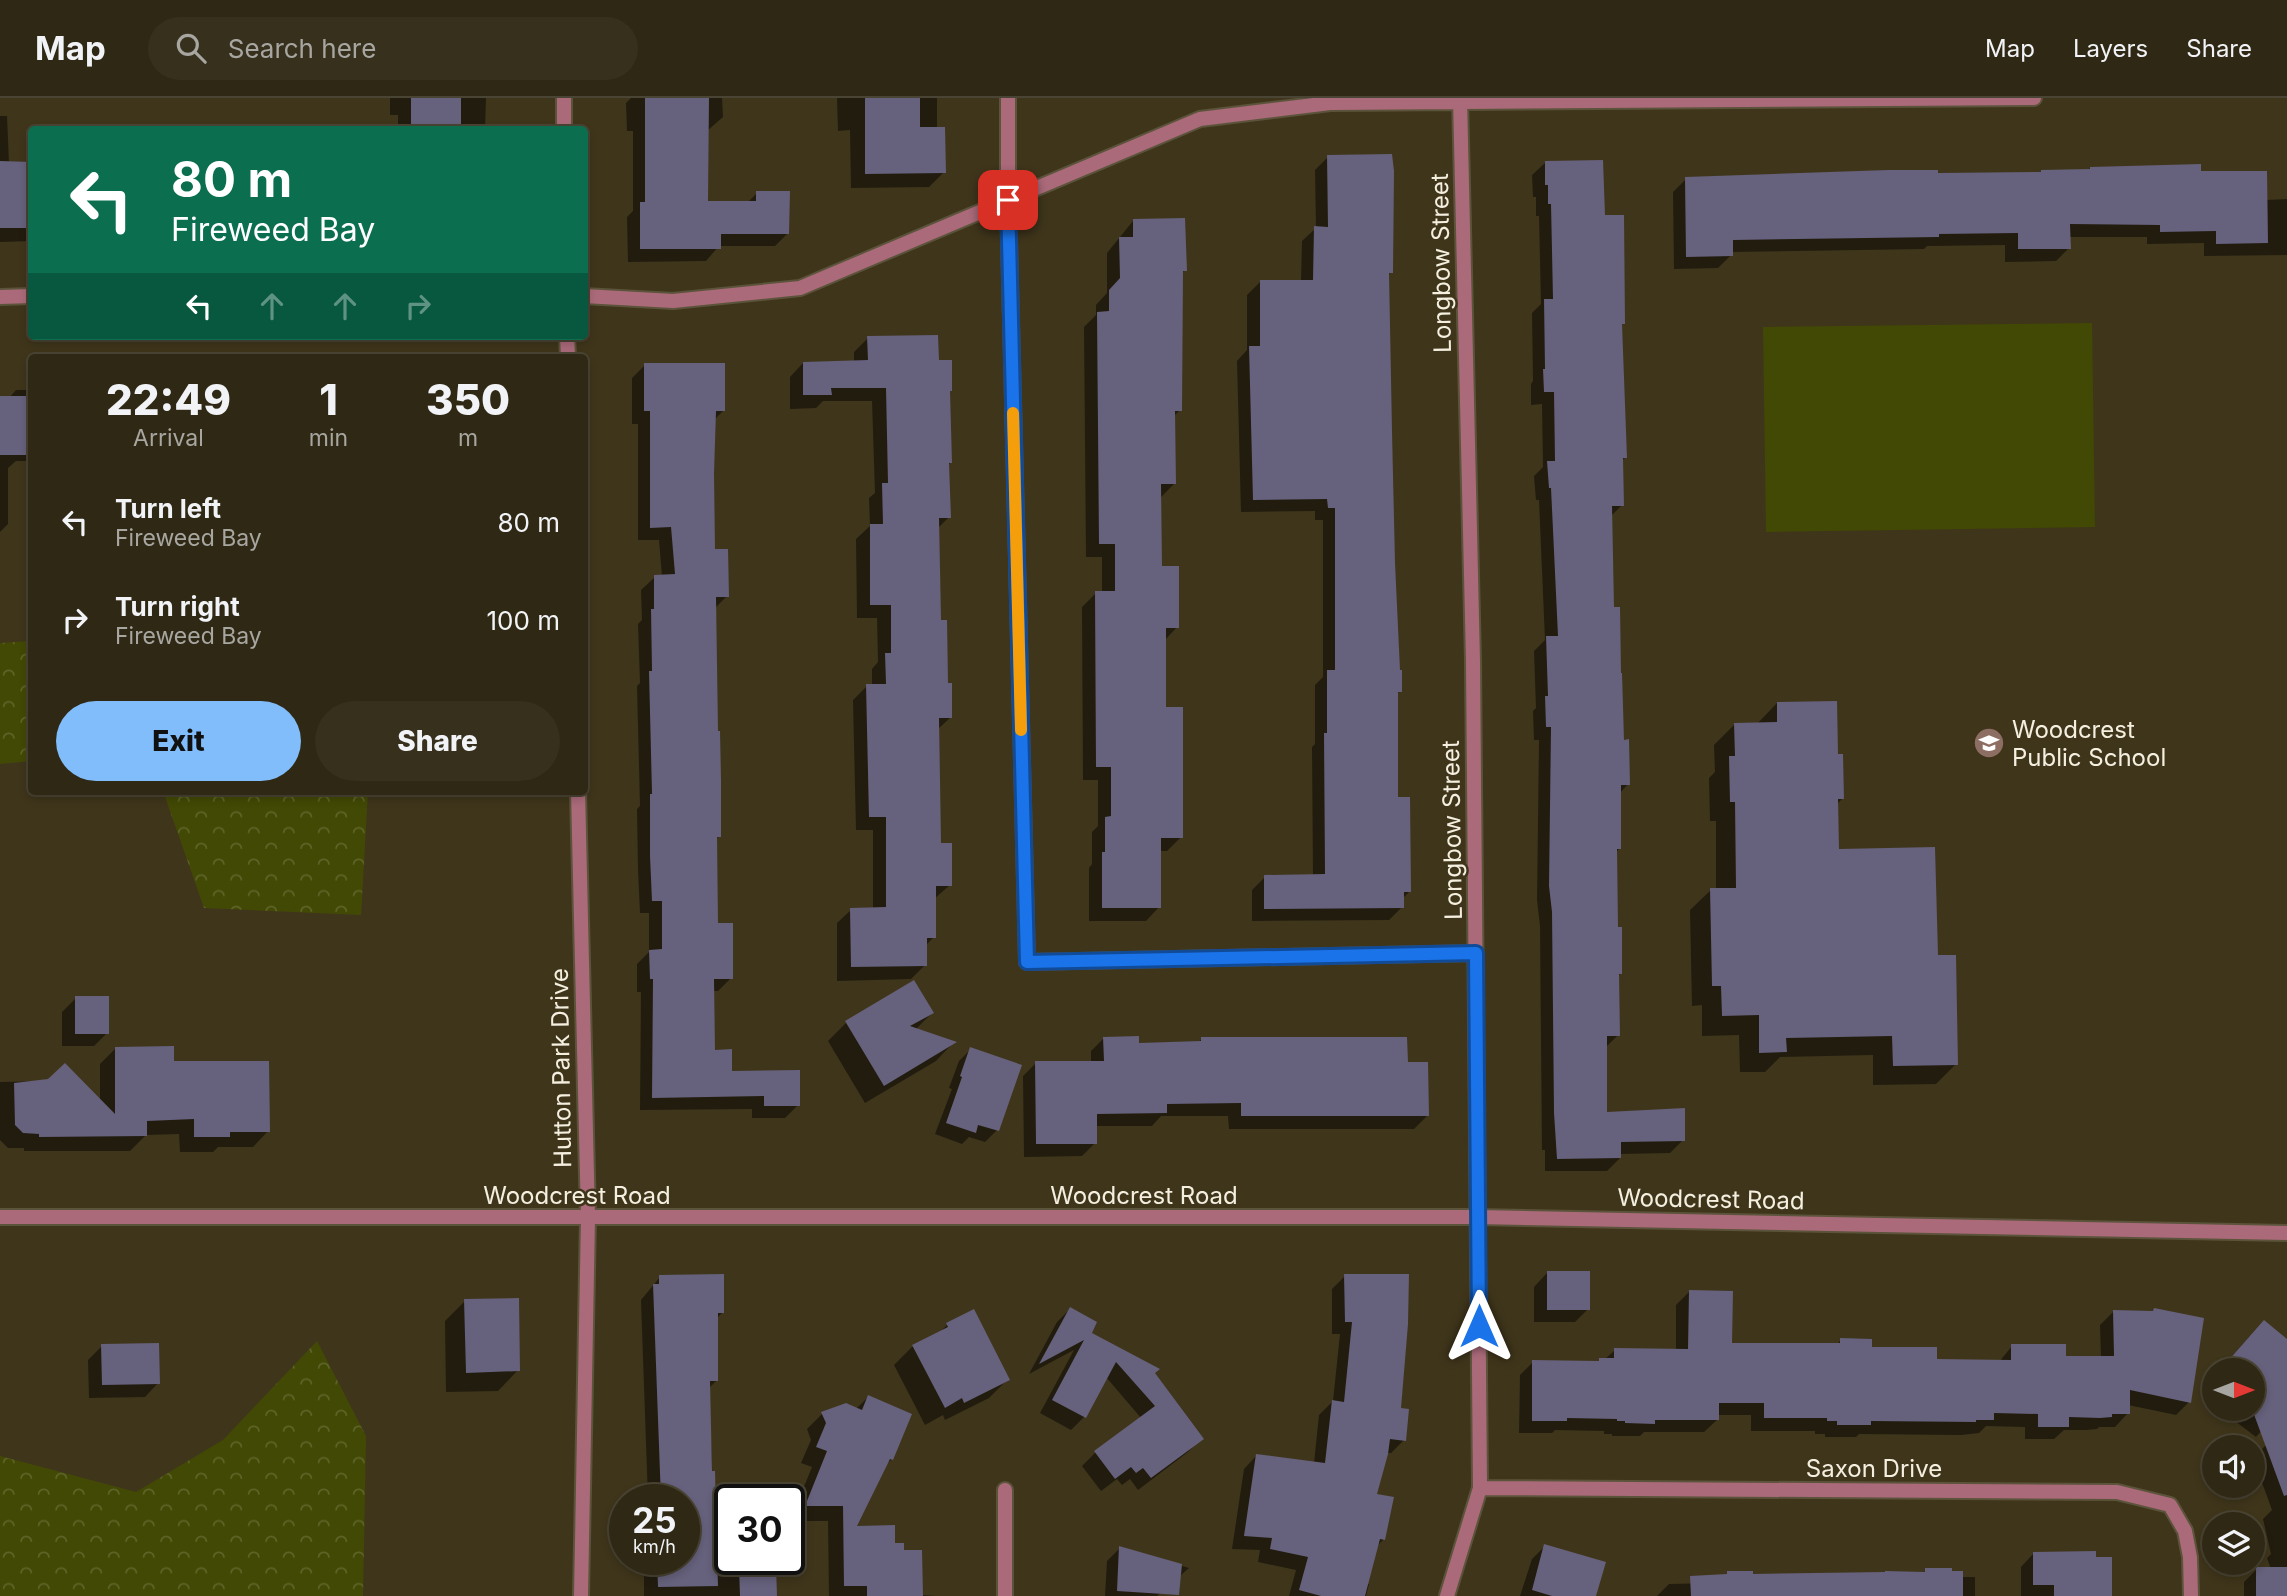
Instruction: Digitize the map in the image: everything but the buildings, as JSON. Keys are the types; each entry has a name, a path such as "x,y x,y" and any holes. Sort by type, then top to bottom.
{"street":[{"path":"564,98 564,126"},
{"path":"1008,98 1008,200 1027,962 1476,953"},
{"path":"588,296 673,301 800,288 1200,119 1330,103 1460,99 2034,98"},
{"name":"Longbow Street","path":"1447,1596 1480,1488 1473,648 1460,99"},
{"path":"0,296 28,296"},
{"name":"Hutton Park Drive","path":"578,795 588,1218 581,1596"},
{"name":"Woodcrest Road","path":"0,1217 1478,1217 2287,1233"},
{"name":"Saxon Drive","path":"1480,1488 2117,1492 2170,1505 2185,1531 2190,1557 2191,1596"},
{"path":"1005,1490 1005,1596"}],"green space":[{"path":"2092,323 2095,527 1766,532 1763,327"},
{"path":"28,641 28,761 0,764 0,643"},
{"path":"164,795 368,795 361,915 204,908"},
{"path":"317,1341 366,1436 363,1596 0,1596 0,1456 136,1492 223,1440"}],"slow traffic":[{"path":"1013,413 1021,730"}],"place":[{"name":"Woodcrest Public School","path":"1989,743"}],"route":[{"path":"1008,200 1027,962 1476,953 1479,1326"}]}
